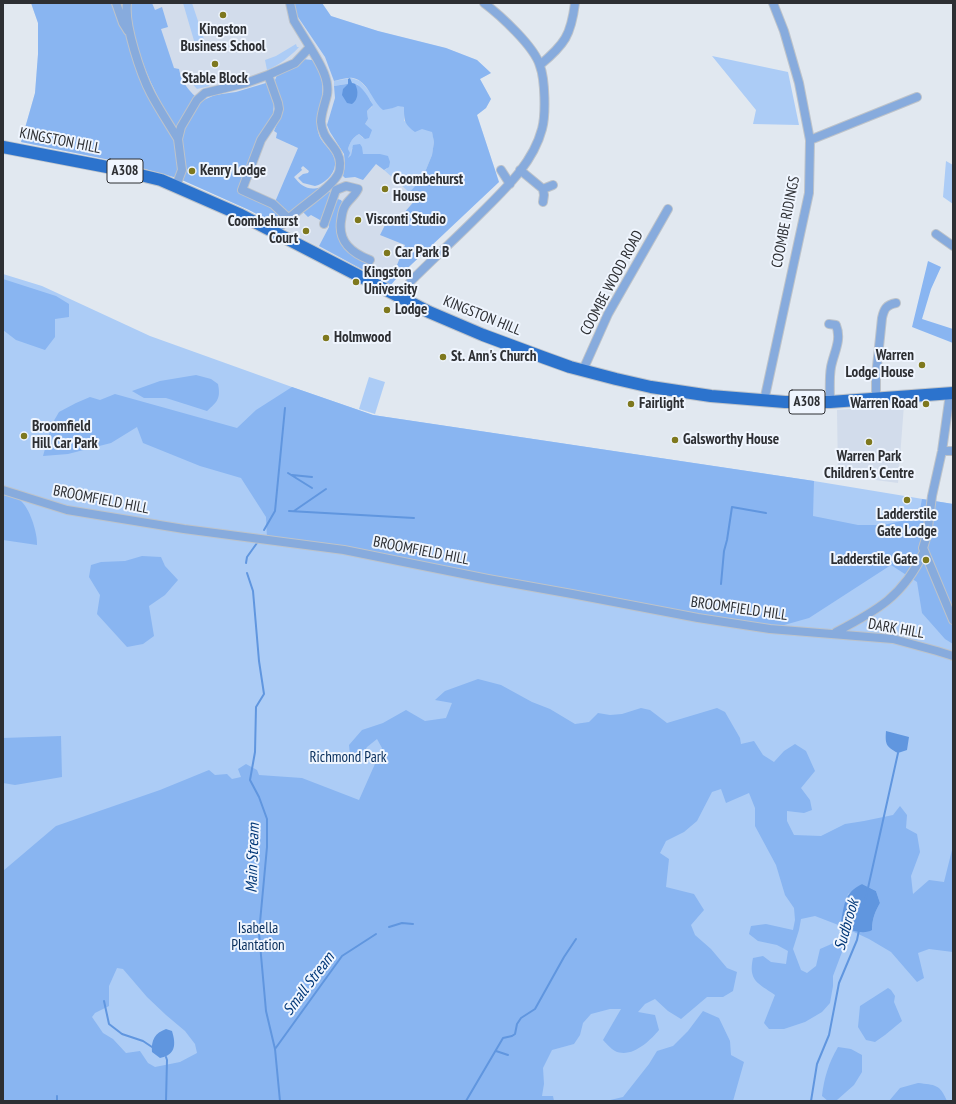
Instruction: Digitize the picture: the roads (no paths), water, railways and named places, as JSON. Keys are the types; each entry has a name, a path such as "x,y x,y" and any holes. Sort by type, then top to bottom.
{"main road":[{"name":"KINGSTON HILL","path":"3,146 151,177 176,186 227,208 429,312 509,345 583,370 651,386 711,396 764,401 830,402 952,393"}],"street":[{"path":"116,3 123,23 131,35"},
{"path":"127,3 126,8 131,35 140,67 150,93 178,139"},
{"path":"275,232 288,218 328,185 339,173 339,156 322,132 321,120 327,93 326,80 310,47 294,21 290,3"},
{"path":"401,297 411,281 510,184 532,153 542,129 544,107 543,79 540,65 529,47 493,10 484,3"},
{"path":"540,65 554,54 564,43 572,23 575,3"},
{"name":"COOMBE RIDINGS","path":"764,401 809,193 810,140 799,83 784,31 773,3"},
{"path":"176,186 182,170 178,139 181,127 197,100 205,93 268,76 295,63 310,47"},
{"path":"268,76 279,109 277,116 261,140 242,190 273,204 288,218"},
{"path":"810,140 917,97"},
{"path":"501,170 510,184"},
{"path":"520,170 543,189 543,202"},
{"path":"328,185 335,191"},
{"path":"543,189 553,185"},
{"path":"324,224 335,191 346,186 358,189 345,206 342,214 340,233 344,242 351,250 360,257 370,260"},
{"name":"COOMBE WOOD ROAD","path":"583,370 608,314 668,209"},
{"path":"936,234 953,246"},
{"path":"876,399 876,376 882,318 884,309 889,304 896,303"},
{"path":"829,324 836,325 839,332 838,345 831,368 830,402"},
{"path":"952,393 930,507 927,535 923,548 953,620"},
{"path":"942,451 953,451"},
{"name":"BROOMFIELD HILL","path":"3,490 38,502 73,511 184,529 344,550 488,579 698,618 770,629 834,634"},
{"path":"834,634 876,610 896,594 914,573 924,552"},
{"name":"DARK HILL","path":"834,634 893,639 953,656"}],"water":[{"path":"350,78 352,83 355,84 357,92 357,98 352,104 347,103 342,95 343,89 348,84 348,79"},
{"path":"886,731 909,737 907,750 898,753 891,749 886,742"},
{"path":"862,884 876,891 880,903 874,916 872,930 863,932 849,929 841,921 848,895 856,887"},
{"path":"166,1029 172,1031 174,1048 172,1052 165,1057 160,1058 152,1052 152,1044 156,1035"}],"waterway":[{"path":"264,530 275,511 285,408"},
{"path":"288,473 312,488"},
{"path":"292,475 312,477"},
{"path":"294,511 326,489"},
{"path":"721,584 724,551 732,507 766,513"},
{"path":"289,511 414,518"},
{"path":"246,563 247,557 257,543"},
{"name":"Main Stream","path":"247,573 253,591 259,661 264,694 256,707 255,752 250,780 259,797 267,819 267,847 259,933 266,1011 275,1049 280,1101"},
{"name":"Sudbrook","path":"864,906 898,753"},
{"name":"Small Stream","path":"389,927 402,923 413,924"},
{"name":"Sudbrook","path":"811,1101 817,1064 829,1035 839,983 857,940 859,930"},
{"name":"Small Stream","path":"275,1049 342,956 376,934"},
{"path":"466,1101 503,1038 515,1034 517,1024 521,1018 535,1009 564,957 576,939"},
{"path":"104,1001 109,1024 122,1034 143,1041 152,1047"},
{"path":"496,1051 508,1055"},
{"path":"166,1057 166,1101"},
{"path":"57,1096 57,1101"}],"place":[{"name":"Kingston Business School","path":"223,15"},
{"name":"Stable Block","path":"215,64"},
{"name":"Kenry Lodge","path":"192,171"},
{"name":"Coombehurst House","path":"385,189"},
{"name":"Visconti Studio","path":"358,220"},
{"name":"Coombehurst Court","path":"306,231"},
{"name":"Car Park B","path":"387,253"},
{"name":"Kingston University","path":"356,282"},
{"name":"Lodge","path":"387,310"},
{"name":"Holmwood","path":"326,338"},
{"name":"St. Ann's Church","path":"443,357"},
{"name":"Warren Lodge House","path":"922,365"},
{"name":"Fairlight","path":"631,404"},
{"name":"Warren Road","path":"926,404"},
{"name":"Broomfield Hill Car Park","path":"24,436"},
{"name":"Galsworthy House","path":"675,440"},
{"name":"Warren Park Children's Centre","path":"869,442"},
{"name":"Ladderstile Gate Lodge","path":"907,500"},
{"name":"Ladderstile Gate","path":"926,560"}],"park label":[{"name":"Richmond Park","path":"348,758"},
{"name":"Isabella Plantation","path":"258,938"}]}
